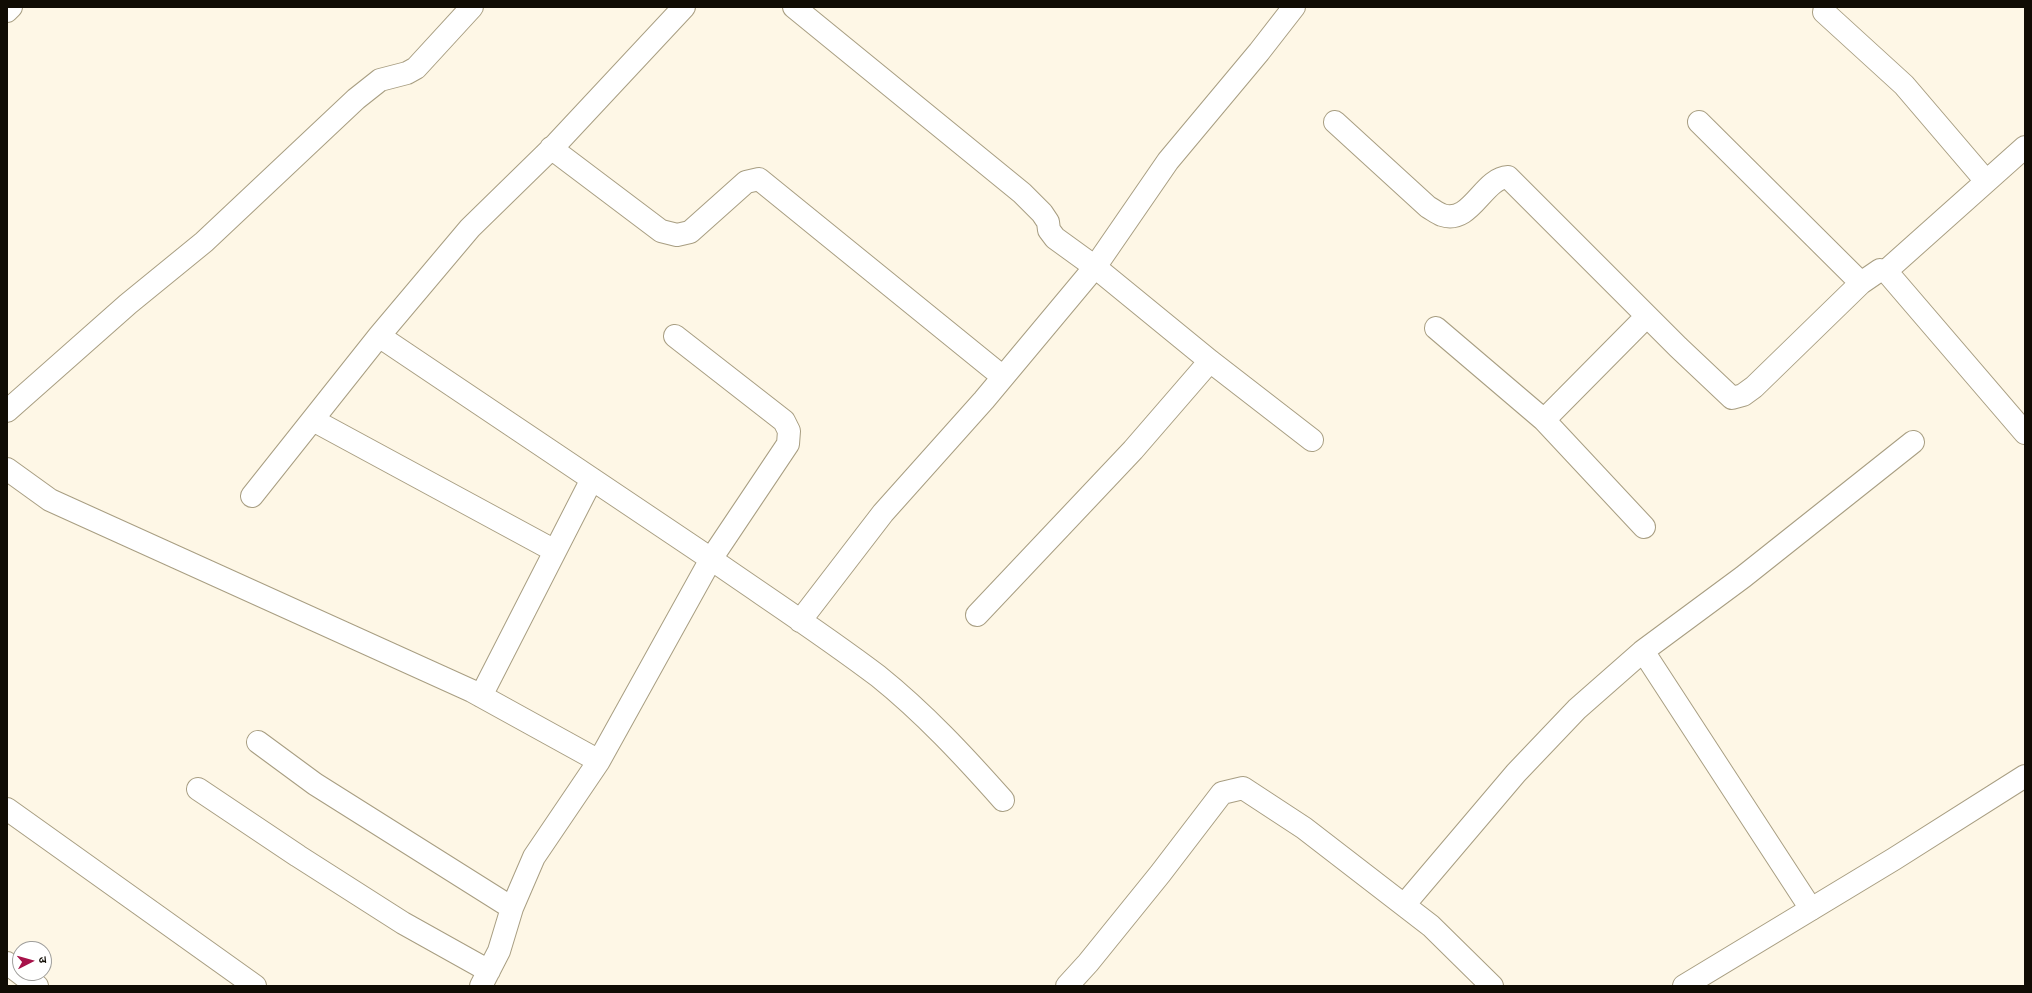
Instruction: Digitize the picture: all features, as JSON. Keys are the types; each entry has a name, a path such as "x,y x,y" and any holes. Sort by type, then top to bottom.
{"street":[{"path":"7,11 11,7"},
{"path":"7,411 128,304 204,242 356,99 380,80 407,73 416,68 472,7"},
{"path":"252,496 379,336 470,228 551,148 684,7"},
{"path":"794,7 1022,193 1042,213 1048,222 1049,230 1055,238 1095,267 1210,361 1312,440"},
{"path":"800,621 883,513 1003,376 1095,267 1168,161 1259,52 1294,7"},
{"path":"1824,12 1904,85 1986,180"},
{"path":"1336,122 1428,207 1442,215 1458,214 1468,207 1501,177 1508,177 1647,316 1732,398 1743,395 1754,387 1861,283 1880,270 1886,271 2025,434"},
{"path":"1699,122 1861,283"},
{"path":"1886,271 1986,180 2025,147"},
{"path":"551,148 661,231 677,235 690,232 746,182 759,179 1003,376"},
{"path":"1544,420 1647,316"},
{"path":"1436,328 1544,420 1644,527"},
{"path":"379,336 711,559 878,677 929,721 1003,800"},
{"path":"198,789 485,978 499,951 512,908 534,858 599,761 711,559 788,444 789,431 784,421 675,336"},
{"path":"977,615 1133,450 1210,361"},
{"path":"313,420 555,552"},
{"path":"1404,905 1516,773 1577,708 1643,651 1743,577 1913,442"},
{"path":"7,469 50,500 481,696 599,761"},
{"path":"481,696 592,479"},
{"path":"1643,651 1811,909"},
{"path":"258,742 315,784 512,908"},
{"path":"1684,986 1894,859 2025,776"},
{"path":"1067,986 1088,963 1155,880 1222,793 1232,789 1243,788 1304,828 1431,926 1492,986"},
{"path":"7,809 255,986"},
{"path":"7,963 37,986"}]}
